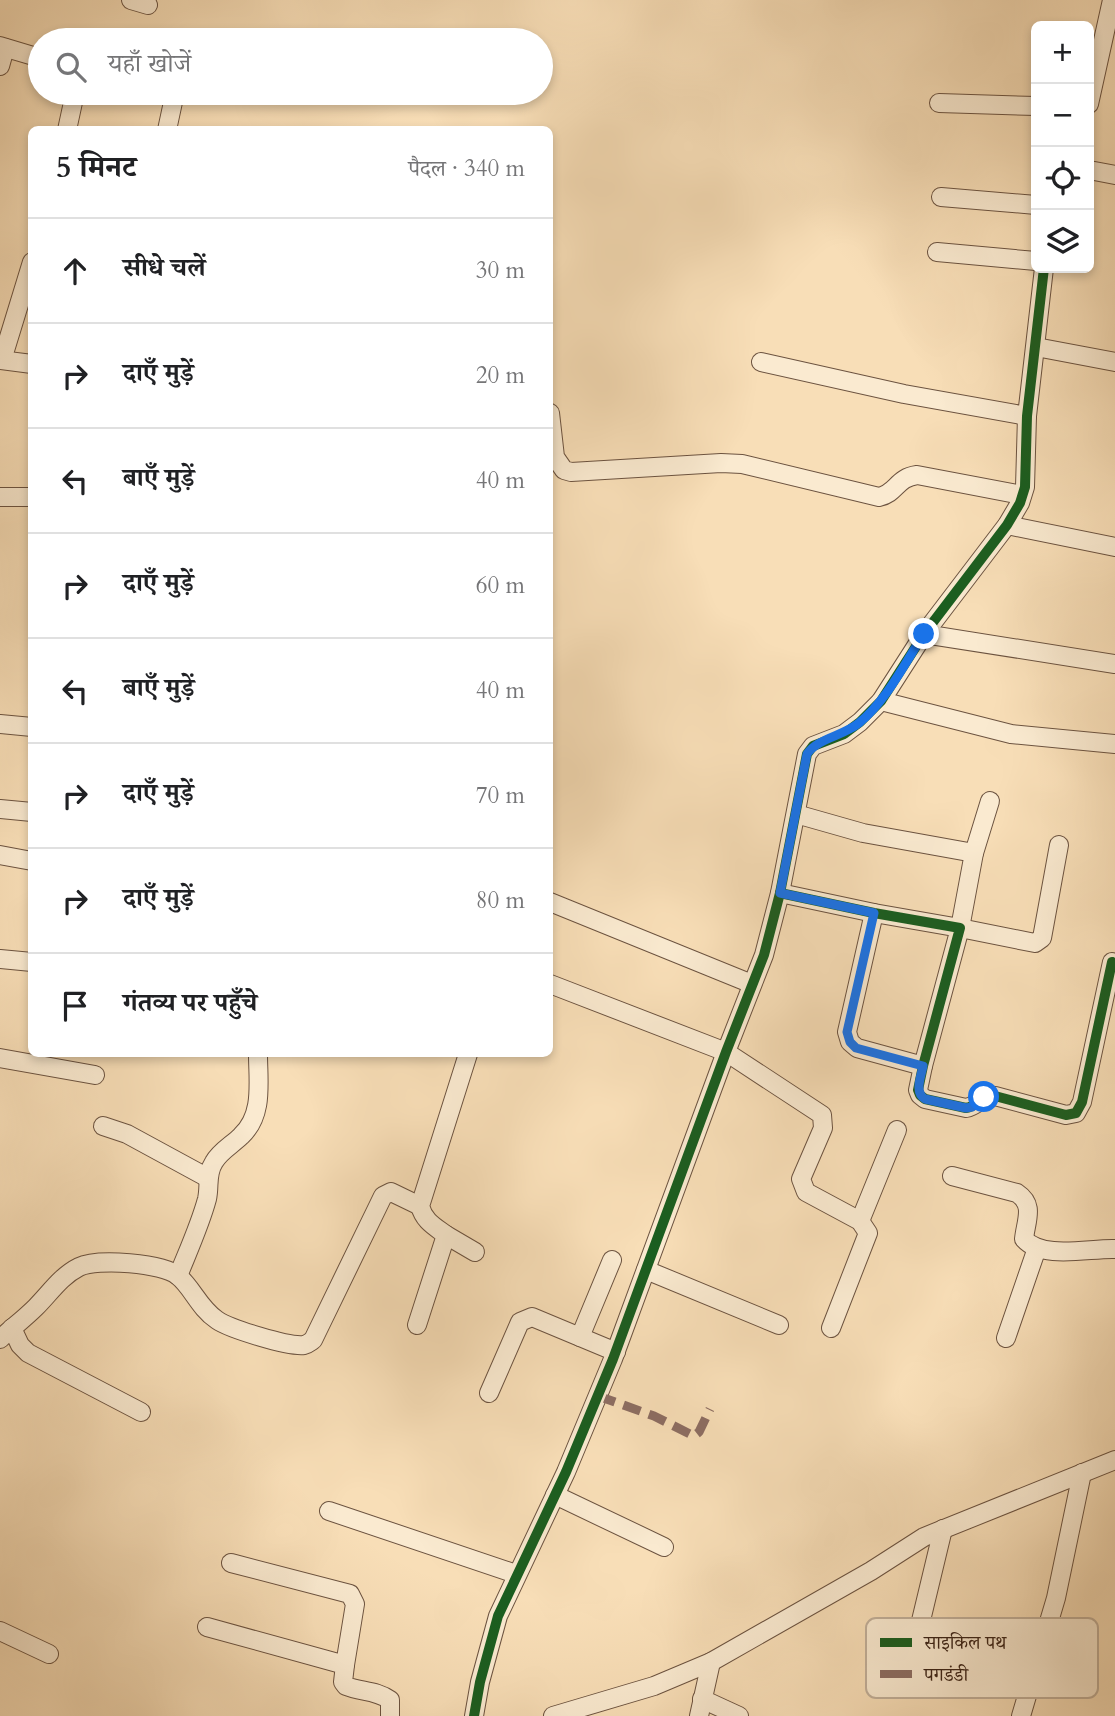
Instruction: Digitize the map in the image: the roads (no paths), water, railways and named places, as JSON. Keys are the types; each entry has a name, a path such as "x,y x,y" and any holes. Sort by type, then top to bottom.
{"street":[{"path":"1093,84 1112,0"},
{"path":"0,66 3,47 28,54"},
{"path":"939,103 1031,106"},
{"path":"68,126 72,105"},
{"path":"168,126 173,105"},
{"path":"1094,171 1115,175"},
{"path":"941,197 1031,205"},
{"path":"937,252 1031,261"},
{"path":"474,1716 491,1637 516,1574 555,1495 616,1352 764,955 780,893 807,754 813,746 844,734 881,701 924,634 1007,524 1022,495 1025,487 1027,416 1043,273"},
{"path":"28,275 1,360 28,363"},
{"path":"1036,346 1115,362"},
{"path":"761,362 904,394 1027,416"},
{"path":"553,439 555,457 564,470 571,472 742,464 879,497 888,495 906,477 918,475 1022,495"},
{"path":"0,497 28,497"},
{"path":"1007,524 1115,547"},
{"path":"924,634 1115,664"},
{"path":"881,701 1011,734 1115,744"},
{"path":"0,724 28,727"},
{"path":"990,801 974,853 960,928 923,1066 918,1090 920,1096 966,1108 972,1107 984,1097 995,1096 1066,1115 1076,1113 1082,1102 1112,962"},
{"path":"0,809 28,812"},
{"path":"796,814 863,833 974,853"},
{"path":"780,893 1035,943 1042,938 1059,845"},
{"path":"0,855 28,860"},
{"path":"553,903 751,984"},
{"path":"874,913 847,1032 850,1042 856,1048 923,1066"},
{"path":"0,958 28,962"},
{"path":"553,985 726,1052 822,1115 823,1128 801,1179 802,1186 806,1192 860,1221 868,1233 831,1328"},
{"path":"178,1276 207,1200 208,1178 213,1163 243,1135 252,1122 258,1105 258,1057"},
{"path":"467,1057 420,1206 422,1215 428,1221 475,1252"},
{"path":"0,1058 95,1075"},
{"path":"103,1126 127,1134 208,1178"},
{"path":"860,1221 897,1130"},
{"path":"952,1177 1017,1193 1025,1198 1029,1206 1024,1239 1030,1245 1073,1251 1115,1249"},
{"path":"141,1412 28,1353 6,1333 35,1308 59,1281 78,1267 89,1263 144,1264 178,1276 195,1299 216,1320 225,1325 306,1345 313,1340 383,1196 391,1192 420,1206"},
{"path":"417,1325 446,1235"},
{"path":"1006,1338 1037,1248"},
{"path":"580,1337 612,1260"},
{"path":"646,1270 779,1325"},
{"path":"489,1393 520,1322 526,1318 532,1317 616,1352"},
{"path":"553,1716 654,1686 711,1662 848,1585 924,1537 1115,1460"},
{"path":"1050,1618 1082,1473"},
{"path":"555,1495 664,1547"},
{"path":"329,1511 516,1574"},
{"path":"922,1618 943,1530"},
{"path":"231,1563 350,1594 355,1604 343,1682 346,1686 374,1691 385,1696 390,1700 390,1716"},
{"path":"207,1627 345,1665"},
{"path":"0,1631 49,1654"},
{"path":"711,1662 701,1708 739,1716"},
{"path":"1021,1716 1026,1698"}]}
